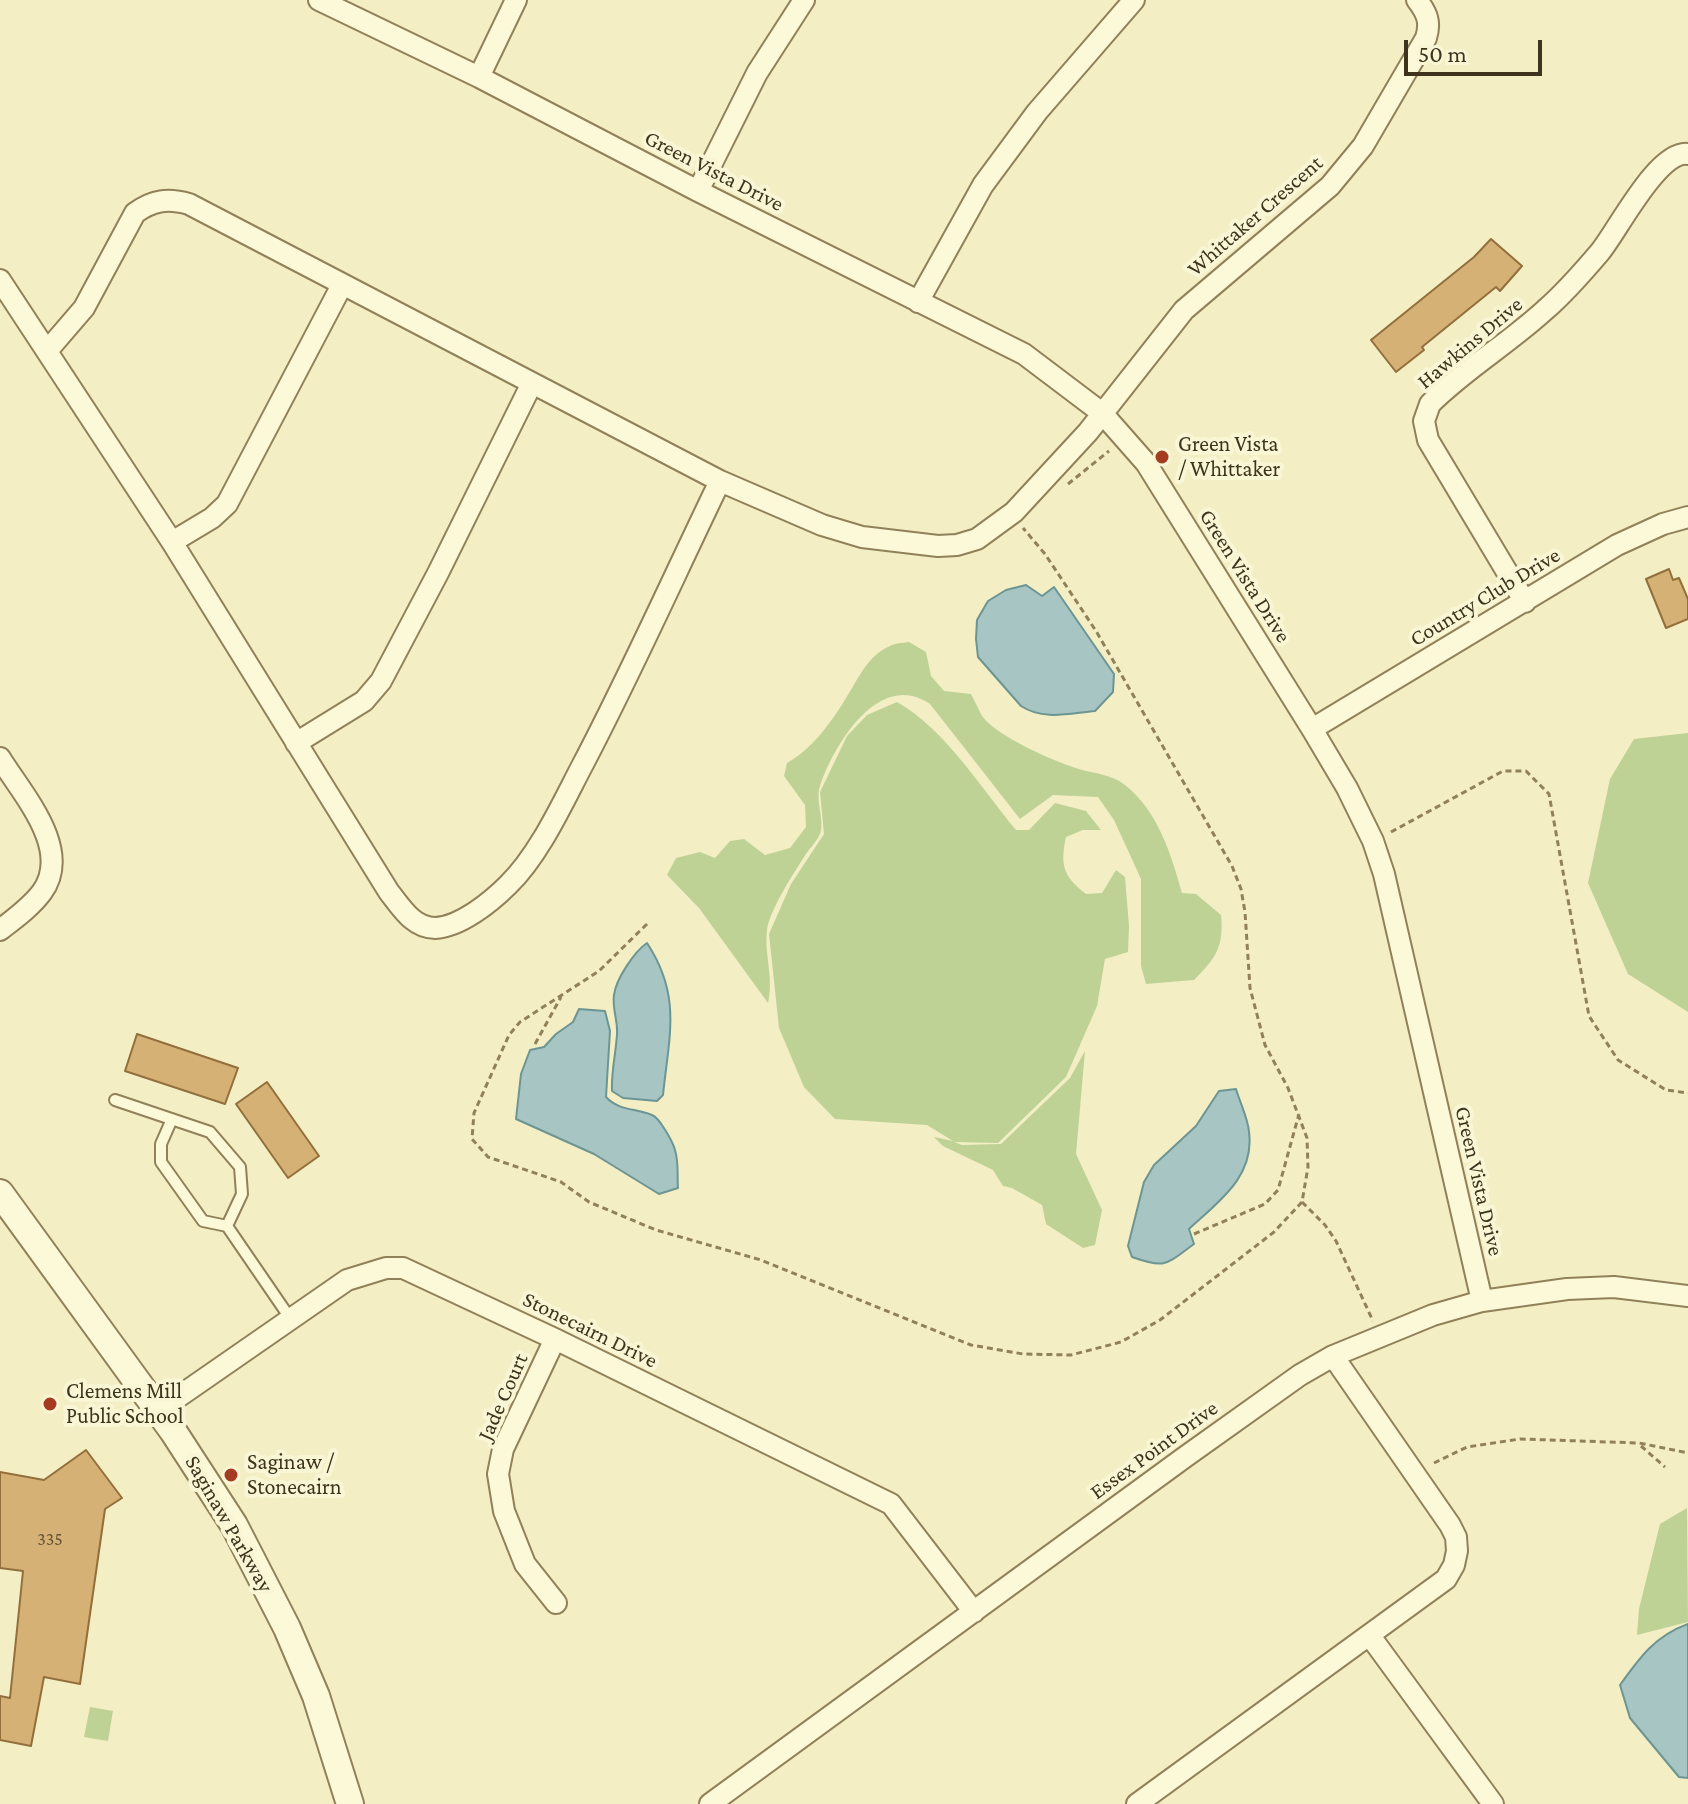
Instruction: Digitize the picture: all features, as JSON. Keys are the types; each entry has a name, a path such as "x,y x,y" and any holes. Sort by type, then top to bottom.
{"street":[{"name":"Green Vista Drive","path":"319,0 479,77 1024,354 1102,413 1146,463 1312,729 1347,788 1373,841 1384,874 1482,1301"},
{"path":"479,77 516,0"},
{"path":"698,191 757,73 804,0"},
{"path":"918,302 983,185 1037,112 1134,0"},
{"name":"Whittaker Crescent","path":"47,351 84,308 135,213 146,205 173,200 189,204 720,481 822,525 862,537 938,546 957,545 977,539 1014,512 1102,413 1184,310 1330,186 1363,146 1426,38 1430,25 1426,12 1417,0"},
{"name":"Hawkins Drive","path":"1525,602 1428,440 1424,421 1430,404 1544,311 1603,248 1654,174 1668,160 1682,153 1688,154"},
{"path":"0,280 172,542 389,892 408,917 421,925 435,928 470,915 509,885 555,817 603,726 720,481"},
{"path":"172,542 212,518 227,504 342,285"},
{"path":"296,743 364,701 381,681 532,383"},
{"name":"Country Club Drive","path":"1312,729 1617,545 1663,524 1688,517"},
{"path":"0,758 37,817 48,839 52,859 50,877 43,891 0,930"},
{"name":"Saginaw Parkway","path":"0,1193 206,1479 261,1575 316,1696 350,1804"},
{"name":"Stonecairn Drive","path":"158,1411 347,1280 386,1268 403,1268 891,1504 974,1612"},
{"name":"Essex Point Drive","path":"710,1804 1185,1457 1300,1375 1333,1356 1380,1334 1482,1301 1567,1289 1614,1287 1688,1296"},
{"name":"Jade Court","path":"555,1339 503,1449 498,1474 504,1511 525,1564 556,1603"},
{"path":"1137,1804 1446,1579 1454,1565 1456,1537 1333,1356"},
{"path":"1370,1636 1493,1804"}],"lane":[{"path":"115,1100 210,1132 240,1167 242,1194 227,1226"},
{"path":"172,1119 161,1144 161,1162 203,1221 227,1226 290,1318"}],"path":[{"path":"647,924 599,971 520,1022 509,1035 474,1113 472,1139 488,1157 561,1182 589,1202 656,1230 761,1260 971,1345 1023,1354 1071,1355 1121,1342 1160,1320 1274,1232 1302,1202 1308,1167 1307,1138 1299,1114 1265,1045 1250,988 1241,889 1232,866 1141,705 1045,554 1023,528"},
{"path":"1373,841 1503,771 1526,771 1549,794 1589,1016 1618,1060 1666,1090 1688,1093"},
{"path":"535,1044 563,994"},
{"path":"1194,1234 1265,1204 1278,1190 1299,1114"},
{"path":"1302,1202 1336,1241 1380,1334"},
{"path":"1434,1463 1467,1447 1520,1439 1639,1443 1688,1453"},
{"path":"1639,1443 1665,1467"}],"green space":[{"path":"909,642 926,652 931,676 944,691 971,694 982,716 1000,732 1056,761 1114,779 1125,785 1146,807 1162,834 1182,893 1196,894 1221,915 1220,944 1208,965 1194,980 1146,984 1141,966 1141,879 1114,820 1098,797 1053,795 1020,819 930,704 911,696 893,696 861,716 836,751 820,786 820,834 777,902 767,930 768,1003 699,908 667,875 676,858 700,852 715,858 730,841 744,839 765,855 790,848 806,827 805,805 784,776 787,763 820,735 875,656 892,645"},
{"path":"897,702 947,743 1016,830 1029,830 1055,803 1086,811 1101,830 1083,830 1066,837 1063,855 1068,875 1086,894 1102,893 1116,870 1125,877 1128,952 1105,959 1097,1006 1066,1077 998,1143 954,1142 962,1145 1001,1144 1070,1078 1085,1051 1076,1154 1102,1210 1095,1245 1083,1248 1046,1224 1042,1205 1003,1186 993,1170 943,1146 934,1137 953,1141 927,1125 835,1119 804,1087 779,1028 769,934 791,884 824,834 820,792 847,736 867,715"},
{"path":"1688,733 1688,1012 1628,974 1588,883 1610,779 1634,739"},
{"path":"1687,1508 1688,1622 1637,1635 1639,1609 1660,1524"},
{"path":"90,1707 113,1711 108,1741 84,1737"}],"water":[{"path":"1026,585 1042,596 1054,587 1114,674 1113,692 1095,711 1057,715 1030,711 1021,706 978,657 977,620 988,601 1006,590"},
{"path":"647,943 658,962 669,999 670,1035 663,1095 657,1101 623,1098 612,1091 617,1034 615,989 626,966"},
{"path":"579,1009 605,1011 610,1031 606,1097 616,1105 652,1115 658,1120 675,1150 678,1188 659,1194 594,1154 516,1119 521,1074 530,1050 544,1047 573,1022"},
{"path":"1236,1089 1249,1132 1249,1148 1240,1175 1222,1198 1189,1229 1194,1244 1177,1257 1159,1264 1132,1257 1128,1246 1144,1182 1154,1165 1196,1126 1219,1091"},
{"path":"1688,1624 1688,1778 1679,1777 1630,1718 1620,1685 1657,1641"}],"building":[{"path":"1491,239 1522,266 1500,291 1496,287 1396,372 1371,340 1474,257"},
{"path":"1669,569 1673,580 1679,578 1688,599 1688,619 1666,628 1646,579"},
{"path":"137,1034 238,1068 225,1104 125,1071"},
{"path":"267,1082 319,1156 288,1178 236,1104"},
{"path":"86,1450 122,1498 105,1509 80,1684 44,1677 31,1746 0,1740 0,1696 10,1698 23,1571 0,1568 0,1472 44,1480"}],"place":[{"name":"Green Vista / Whittaker","path":"1162,457"},
{"name":"Clemens Mill Public School","path":"50,1404"},
{"name":"Saginaw / Stonecairn","path":"231,1475"}]}
